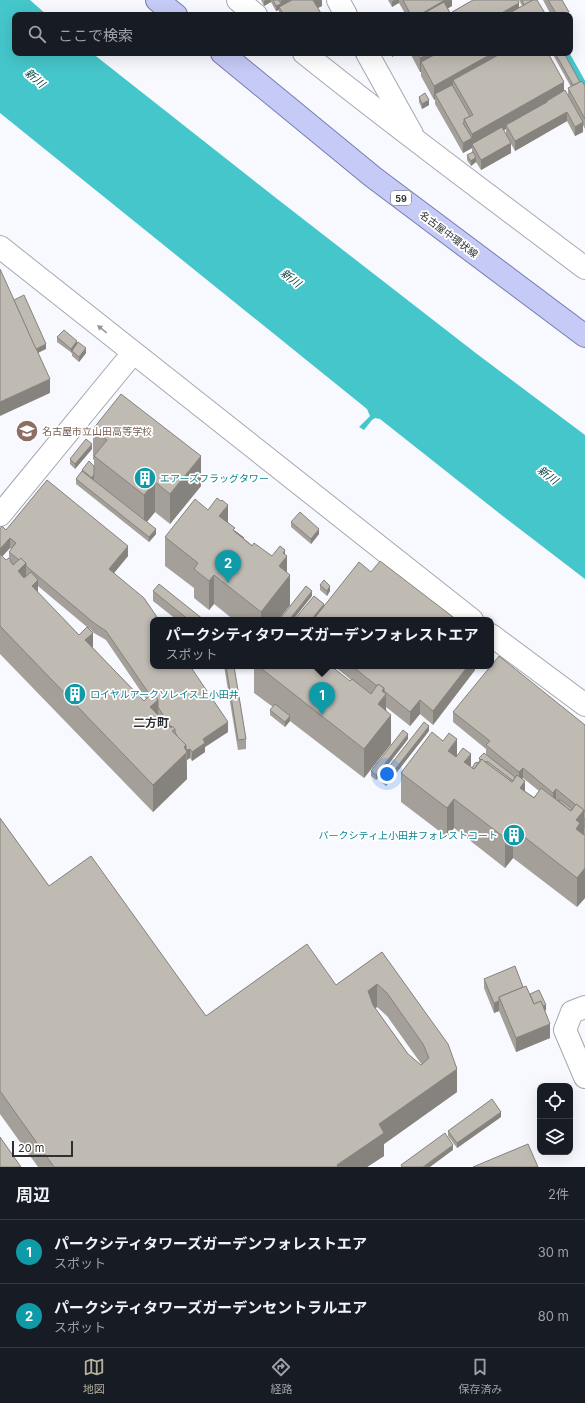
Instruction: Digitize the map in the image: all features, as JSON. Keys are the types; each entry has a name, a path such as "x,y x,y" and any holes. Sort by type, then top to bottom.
{"main road":[{"path":"157,0 172,12"},
{"name":"名古屋中環状線","path":"226,56 373,177 585,336"}],"street":[{"path":"238,0 252,12"},
{"path":"338,0 344,12"},
{"path":"308,56 382,116 413,137 585,268"},
{"path":"369,56 413,137"},
{"path":"0,247 468,617"},
{"path":"0,515 133,353"},
{"path":"494,637 585,705"},
{"path":"585,1007 572,1012 565,1030 585,1077"}],"water":[{"name":"新川","path":"0,0 30,0 44,12 12,12 12,56 96,56 477,354 585,435 585,579 380,419 375,418 372,420 364,430 359,427 370,416 367,409 0,113"}],"building":[{"path":"273,0 279,0 281,4 276,6"},
{"path":"292,0 313,0 320,12 282,12 279,7"},
{"path":"403,0 445,0 424,12 409,12"},
{"path":"473,0 518,0 519,3 503,12 452,12"},
{"path":"522,0 533,0 524,5"},
{"path":"533,0 537,0 544,12 511,12"},
{"path":"548,0 562,0 569,12 555,12"},
{"path":"444,2 449,12 426,12"},
{"path":"432,56 488,56 434,86 421,62"},
{"path":"497,56 550,56 564,82 472,134 464,119 473,115 453,80"},
{"path":"557,56 566,56 580,82 573,85"},
{"path":"582,81 585,86 585,119 568,88"},
{"path":"452,85 470,116 464,119 463,123 472,138 463,143 435,94"},
{"path":"565,90 583,122 575,127 567,112 515,141 506,125"},
{"path":"425,93 429,100 422,104 419,97"},
{"path":"502,127 511,143 481,160 472,144"},
{"path":"473,152 476,157 471,161 467,155"},
{"path":"0,269 50,379 0,402"},
{"path":"24,295 46,344 36,349 14,300"},
{"path":"64,330 77,341 71,349 57,337"},
{"path":"78,342 86,348 79,357 72,351"},
{"path":"121,394 201,456 170,494 155,482 144,495 94,456 107,440 93,429"},
{"path":"86,439 92,444 75,464 70,459"},
{"path":"89,461 94,466 94,474 92,478 82,470"},
{"path":"82,471 156,529 149,537 76,479"},
{"path":"47,480 128,546 109,569 144,598 157,617 150,617 150,669 192,669 228,722 203,739 205,743 192,752 190,749 187,750 186,745 177,736 175,729 172,726 171,727 158,707 158,700 152,693 150,695 106,631 94,623 26,566 26,563 21,558 19,560 9,552 16,543 10,538 0,549 0,529 2,526 6,530"},
{"path":"217,498 228,505 219,516 235,528 233,530 252,546 254,543 272,556 280,546 285,550 283,553 287,556 279,566 290,575 261,612 214,575 209,581 194,569 198,563 165,537 195,499 208,510"},
{"path":"300,512 319,529 311,539 291,522"},
{"name":"ロイヤルアークソレイス上小田井","path":"0,554 6,560 9,558 13,565 21,558 26,563 18,571 24,578 31,572 38,580 32,586 79,635 87,627 93,633 85,640 144,701 152,693 158,700 150,707 171,728 172,726 175,729 172,731 186,745 184,747 187,752 153,785 0,626"},
{"path":"380,561 453,617 315,617 359,562 371,572"},
{"path":"324,580 330,586 327,591 320,585"},
{"path":"159,584 200,617 185,617 153,591"},
{"path":"306,586 312,591 291,617 281,617"},
{"path":"314,596 324,604 313,617 296,617"},
{"path":"499,656 585,725 585,812 556,789 553,793 523,768 519,772 486,745 490,741 453,712 488,669 494,669 494,662"},
{"path":"226,669 234,669 246,739 238,740"},
{"path":"262,669 335,669 350,681 352,679 371,694 378,684 384,688 382,691 386,694 378,704 391,715 364,749"},
{"path":"356,669 466,669 433,711 420,700 410,712 384,691 384,688 378,684 377,686"},
{"path":"275,704 290,716 285,722 270,710"},
{"path":"424,722 429,726 386,781 381,777"},
{"path":"403,730 408,734 376,775 371,771"},
{"path":"432,732 443,741 449,733 457,739 448,751 456,757 463,748 471,754 464,762 474,769 482,759 512,782 517,775 525,781 520,788 534,798 541,788 571,811 576,804 584,810 576,820 580,823 576,829 584,835 585,834 585,868 577,878 513,828 505,838 454,799 447,808 401,773"},
{"path":"484,753 515,777 513,781 488,762 485,762 482,759 481,760 479,758"},
{"path":"479,762 474,769 472,768 475,763"},
{"path":"485,762 488,762 513,781 512,782"},
{"path":"558,800 561,800 572,809 571,811"},
{"path":"0,818 49,886 91,856 206,1016 307,944 336,985 382,952 448,1044 457,1069 379,1124 384,1133 337,1165 338,1167 54,1167 0,1091","holes":["377,984 387,993 423,1044 429,1058 421,1065 408,1054 373,1005 368,991"]},
{"path":"515,966 523,987 499,997 499,1001 494,1003 484,979"},
{"path":"526,986 534,1004 541,1001 550,1024 516,1038 499,997"},
{"path":"539,990 546,1005 543,1006 541,1001 534,1004 530,994"},
{"path":"492,1099 501,1112 457,1143 448,1131"},
{"path":"445,1133 453,1145 423,1167 402,1167 401,1165"},
{"path":"0,1137 21,1167 0,1167"},
{"path":"528,1144 538,1167 473,1167"}],"waterway":[{"path":"568,56 585,87"}],"place":[{"name":"名古屋市立山田高等学校","path":"27,431"},
{"name":"エアーズフラッグタワー","path":"145,478"},
{"name":"パークシティタワーズガーデンセントラルエア","path":"228,583"},
{"name":"ロイヤルアークソレイス上小田井","path":"75,694"},
{"name":"パークシティタワーズガーデンフォレストエア","path":"322,715"},
{"name":"パークシティ上小田井フォレストコート","path":"514,835"}],"district":[{"name":"二方町","path":"151,722"}]}
